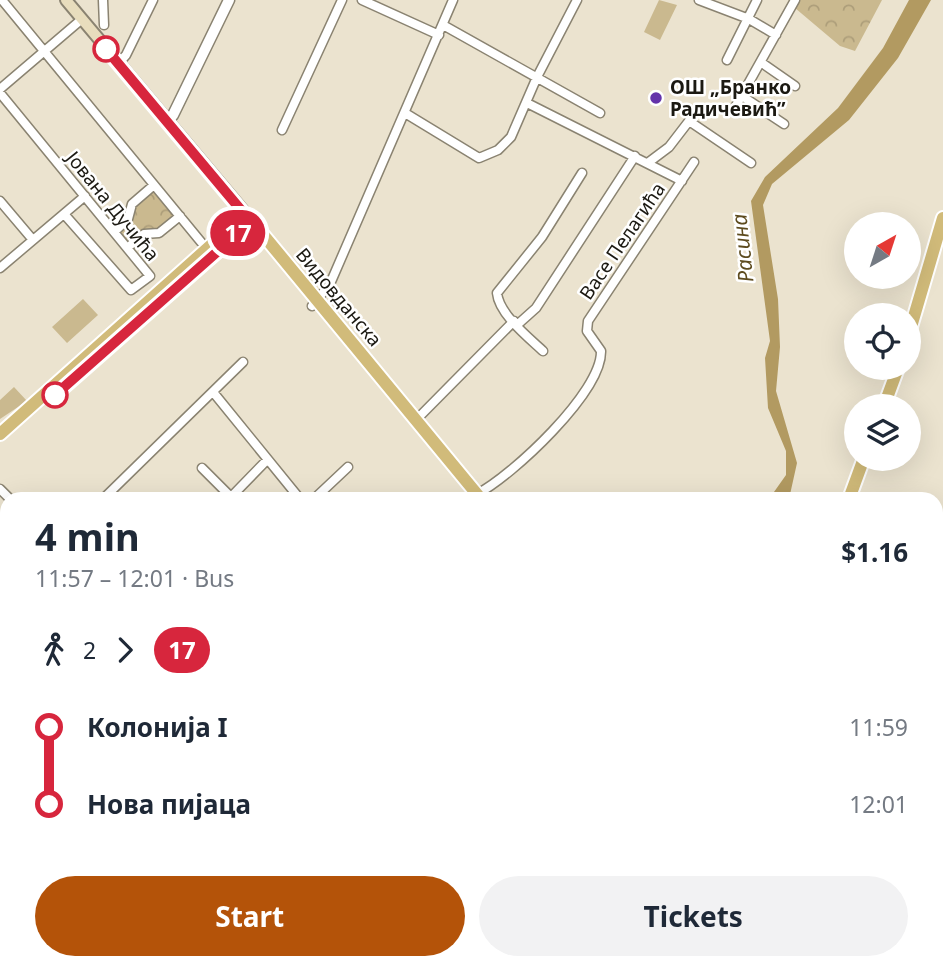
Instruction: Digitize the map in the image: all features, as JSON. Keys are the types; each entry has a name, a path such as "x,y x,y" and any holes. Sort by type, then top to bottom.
{"main road":[{"name":"Видовданска","path":"66,0 167,122 171,133 472,492"},
{"path":"918,303 943,218"},
{"path":"0,434 246,220"},
{"path":"0,443 246,220"},
{"path":"852,492 859,471"}],"street":[{"path":"2,0 201,242"},
{"path":"103,0 104,25"},
{"path":"118,64 126,55 153,0"},
{"path":"167,122 173,115 229,0"},
{"path":"282,130 342,0"},
{"path":"362,0 439,35"},
{"path":"315,304 330,284 453,0"},
{"path":"405,113 468,153 483,158 509,141 537,77 577,0"},
{"path":"699,0 749,19 776,36"},
{"path":"727,60 757,0"},
{"path":"733,111 795,0"},
{"path":"0,91 82,19"},
{"path":"443,25 600,113"},
{"path":"762,63 795,86"},
{"name":"Јована Дучића","path":"0,91 150,276 131,290 64,214"},
{"path":"742,96 784,124"},
{"path":"527,103 649,162 682,181"},
{"path":"649,162 668,147 690,121 751,163"},
{"path":"409,416 515,323 536,308 635,156"},
{"name":"Васе Пелагића","path":"482,492 541,444 595,376 601,351 587,331 587,321 694,162"},
{"path":"543,351 515,323 498,300 497,293 542,237 582,173"},
{"path":"114,232 128,219 132,204 154,185"},
{"path":"0,268 85,197"},
{"path":"0,201 33,240"},
{"path":"127,248 144,234 159,233 180,216"},
{"path":"110,492 243,362"},
{"path":"213,392 294,492"},
{"path":"236,492 267,460"},
{"path":"321,492 348,467"},
{"path":"202,468 224,492"}],"green space":[{"path":"659,0 677,5 660,40 644,32"},
{"path":"799,0 882,0 855,51 840,46 795,8"},
{"path":"154,185 180,216 159,233 144,234 127,248 114,232 128,219 132,204"},
{"path":"83,299 98,315 67,343 52,327"},
{"path":"14,387 27,401 0,419 0,400"}],"shaded area":[{"path":"909,0 931,0 898,58 849,120 772,184 763,205 778,299 780,347 776,391 797,463 791,492 774,492 786,475 786,451 768,408 765,358 770,341 751,201 765,177 838,108 883,48"}],"bus line":[{"name":"17","path":"55,395 251,222 177,129 167,122 106,49"}],"place":[{"name":"ОШ „Бранко Радичевић”","path":"656,98"}],"water label":[{"name":"Расина","path":"743,248"}]}
